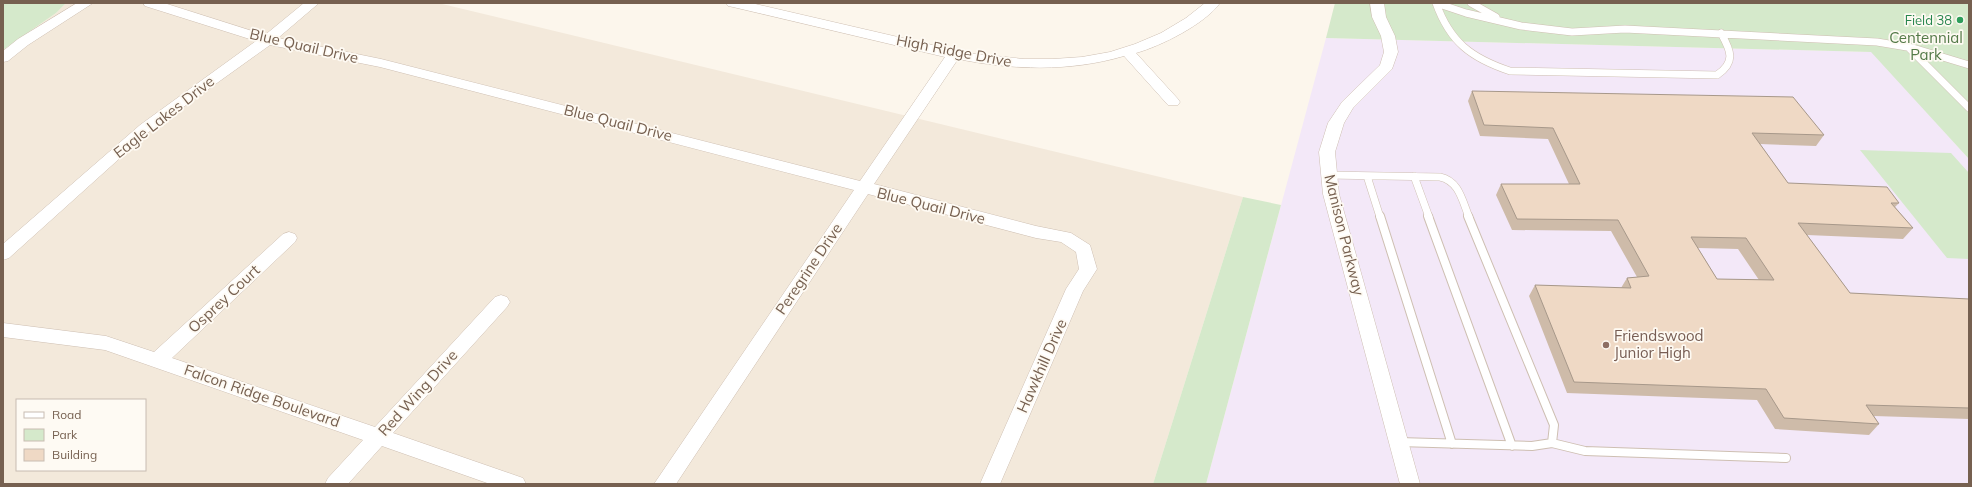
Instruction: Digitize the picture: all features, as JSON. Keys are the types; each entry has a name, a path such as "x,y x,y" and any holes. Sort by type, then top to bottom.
{"street":[{"path":"3,58 23,42 86,3"},
{"name":"Blue Quail Drive","path":"150,3 267,40 380,63 1036,232 1065,237 1084,249"},
{"name":"Eagle Lakes Drive","path":"3,254 145,128 267,40 312,3"},
{"name":"High Ridge Drive","path":"736,3 954,54 994,61 1026,64 1064,63 1127,51 1157,41 1181,29 1198,17 1213,3"},
{"name":"Manison Parkway","path":"1377,3 1379,17 1388,36 1391,52 1387,66 1347,105 1336,123 1327,152 1331,194 1410,484"},
{"path":"1127,51 1173,102"},
{"name":"Peregrine Drive","path":"664,484 954,54"},
{"name":"Osprey Court","path":"158,360 289,238"},
{"name":"Hawkhill Drive","path":"990,484 1075,289 1088,269 1084,249"},
{"name":"Red Wing Drive","path":"335,484 501,302"},
{"name":"Falcon Ridge Boulevard","path":"3,330 106,343 516,484"}],"lane":[{"path":"1436,3 1466,13 1505,22 1572,32 1625,29 1877,42 1909,47 1969,65"},
{"path":"1436,3 1447,28 1459,43 1473,54 1494,66 1510,71 1717,75 1726,70 1731,61 1729,47 1721,33"},
{"path":"1470,3 1505,22"},
{"path":"1909,47 1969,108"},
{"path":"1329,175 1440,177 1449,179 1456,186 1554,425 1552,443"},
{"path":"1367,176 1452,444"},
{"path":"1414,176 1512,446"},
{"path":"1398,442 1512,446 1532,446 1552,443 1585,451 1786,458"}],"shaded area":[{"path":"66,3 438,3 1243,197 1153,484 3,484 3,50 56,13"},
{"name":"Friendswood Junior High","path":"1326,38 1872,52 1969,159 1969,484 1206,484"}],"green space":[{"path":"3,3 66,3 56,13 3,50"},
{"name":"Centennial Park","path":"1335,3 1969,3 1969,159 1871,52 1326,38"},
{"path":"1860,150 1951,153 1969,173 1969,259 1947,258"},
{"path":"1243,197 1281,205 1206,484 1153,484"}],"building":[{"path":"1472,91 1793,97 1824,135 1752,133 1788,183 1887,187 1899,203 1891,203 1913,228 1798,223 1850,293 1969,299 1969,408 1866,405 1879,424 1784,418 1766,389 1574,382 1535,285 1631,288 1627,278 1649,276 1618,220 1517,219 1501,184 1580,184 1553,128 1484,125","holes":["1691,237 1746,238 1774,280 1717,279"]}],"place":[{"name":"Field 38","path":"1960,20"},
{"name":"Friendswood Junior High","path":"1606,345"}]}
